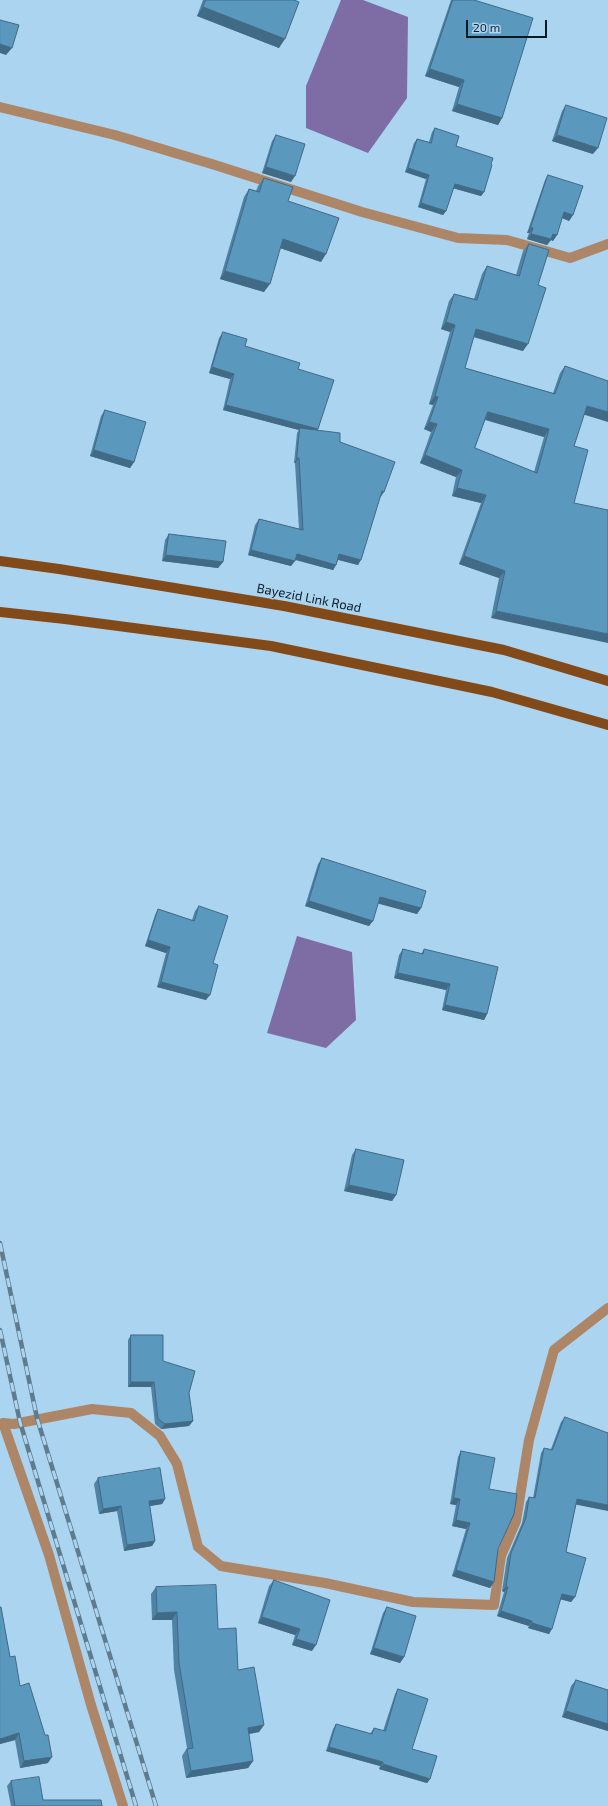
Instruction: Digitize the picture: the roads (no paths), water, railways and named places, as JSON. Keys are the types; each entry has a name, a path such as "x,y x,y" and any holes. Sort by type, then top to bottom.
{"main road":[{"name":"Bayezid Link Road","path":"0,561 67,570 284,606 504,650 608,681"},
{"path":"0,612 271,646 492,692 608,725"}],"street":[{"path":"0,107 114,135 222,167 362,212 458,238 508,240 570,258 608,244"},
{"path":"123,1806 91,1705 49,1555 3,1423 14,1424 92,1409 131,1413 160,1436 177,1464 198,1547 221,1566 325,1583 413,1602 494,1605 501,1556 516,1522 529,1440 554,1350 608,1308"}],"railway":[{"path":"0,1243 37,1418 156,1806"},
{"path":"0,1330 20,1422 136,1806"}]}
